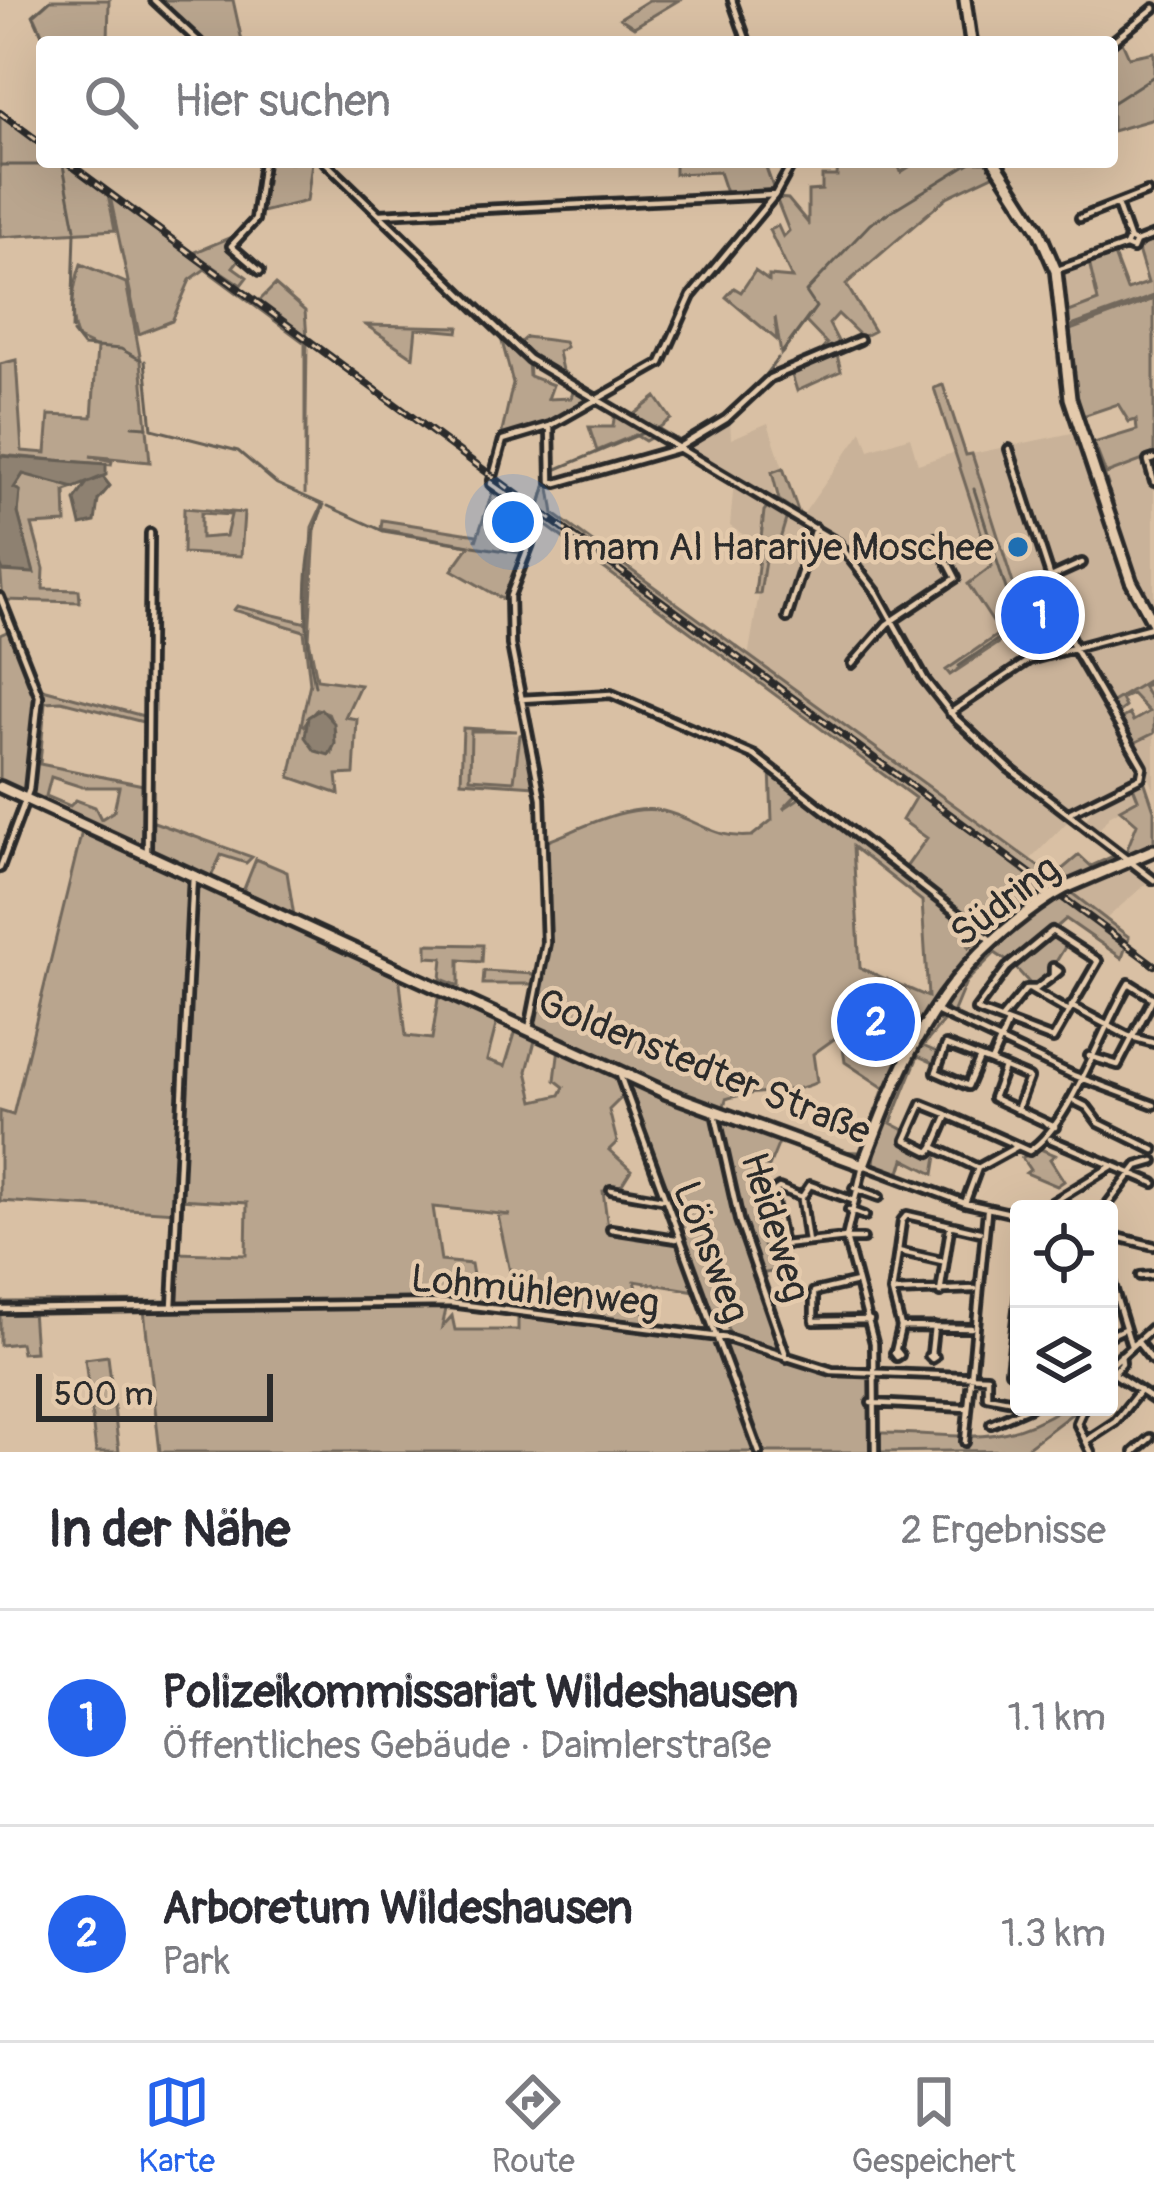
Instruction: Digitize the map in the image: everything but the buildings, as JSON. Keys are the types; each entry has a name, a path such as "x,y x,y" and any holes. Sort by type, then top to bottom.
{"main road":[{"path":"965,0 970,36"},
{"path":"999,168 1038,229 1056,271 1070,398 1131,581 1154,625"},
{"name":"Goldenstedter Straße","path":"0,787 618,1070 715,1112 863,1165"},
{"name":"Südring","path":"863,1165 896,1075 932,1008 991,940 1065,888 1154,850"}],"street":[{"path":"154,0 193,36"},
{"path":"732,0 744,36"},
{"path":"1118,37 1154,8"},
{"path":"260,271 231,243 255,220 261,168"},
{"path":"331,168 515,347 815,527 845,550 950,712 1010,769 1154,880"},
{"path":"529,1029 547,932 540,791 511,645 510,587 540,518 491,484 500,442 550,426 661,363 699,285 775,194 790,168"},
{"path":"1080,218 1148,192"},
{"path":"379,214 775,194"},
{"path":"1117,204 1130,242"},
{"path":"1056,271 1154,235"},
{"path":"550,426 554,483 682,446 720,424 770,378 860,340"},
{"path":"1009,449 1074,648 1143,772 1071,812"},
{"path":"1151,460 1154,482"},
{"path":"787,618 815,527"},
{"path":"147,852 150,533"},
{"path":"852,664 856,654 893,620 956,578 935,538"},
{"path":"1051,577 1082,563"},
{"path":"0,597 38,690 27,796 0,868"},
{"path":"950,712 1029,660 1154,625"},
{"path":"521,700 616,695 754,756 991,940"},
{"path":"172,1307 194,874"},
{"path":"1052,932 1098,961 1070,1009 1051,1039 976,1008 1007,968 1052,932"},
{"path":"991,1062 1005,1020 1021,993 1053,976"},
{"path":"948,1115 930,1152 905,1140 922,1103 948,1115 1016,1148 1020,1156 1050,1138 1073,1099 1089,1056 1105,1025 1131,982 1153,1000 1118,1065 1089,1056"},
{"path":"1031,990 1154,1043"},
{"path":"932,1008 1082,1078 1154,1104"},
{"path":"980,1058 966,1086 935,1071 946,1045 991,1062 1030,1080 1017,1110"},
{"path":"1004,1068 992,1095 1054,1127"},
{"name":"Lönsweg","path":"618,1070 759,1452"},
{"path":"1073,1099 1088,1107 1099,1123 1154,1150"},
{"name":"Heideweg","path":"715,1112 739,1220 787,1358"},
{"path":"1050,1138 1154,1183"},
{"path":"934,1147 977,1168"},
{"path":"965,1203 977,1168 1016,1148"},
{"path":"1111,1200 1142,1164 1154,1161"},
{"path":"863,1165 854,1188 846,1239 871,1320 875,1452"},
{"name":"Goldenstedter Straße","path":"863,1165 965,1203 1010,1213"},
{"path":"1057,1200 1112,1166"},
{"path":"808,1242 802,1197 810,1185 852,1200"},
{"path":"802,1197 773,1188 784,1246 863,1239"},
{"path":"854,1188 879,1197"},
{"path":"611,1190 662,1199"},
{"path":"965,1442 976,1289 988,1208"},
{"path":"849,1210 865,1216"},
{"path":"895,1352 901,1327 892,1292 904,1216 982,1232"},
{"path":"940,1293 950,1228"},
{"path":"611,1229 678,1238"},
{"path":"1118,1237 1154,1246"},
{"path":"898,1251 942,1261"},
{"path":"1140,1276 1154,1275"},
{"path":"857,1282 812,1294 814,1321 871,1320"},
{"path":"892,1292 976,1289"},
{"name":"Lohmühlenweg","path":"0,1309 449,1303 716,1337 832,1371 987,1377 987,1396 1010,1400"},
{"path":"1118,1306 1124,1328 1153,1360"},
{"path":"1118,1360 1154,1326"},
{"path":"901,1327 973,1328"},
{"path":"931,1354 934,1327"},
{"path":"1118,1331 1124,1328"},
{"path":"1118,1379 1154,1400"},
{"path":"1086,1441 1114,1422 1138,1393"},
{"path":"871,1403 966,1408"},
{"path":"991,1424 1010,1416"},
{"path":"1078,1416 1091,1452"},
{"path":"1134,1452 1150,1438"}],"shaded area":[{"path":"51,0 109,0 108,36 43,36 34,15"},
{"path":"158,0 233,0 241,36 197,36"},
{"path":"649,0 679,0 634,27 620,18"},
{"path":"1118,39 1129,57 1154,52 1154,119 1118,129"},
{"path":"0,114 36,141 36,168 73,168 108,194 115,230 0,237"},
{"path":"73,168 568,529 1154,967"},
{"path":"266,168 311,168 307,201 258,213"},
{"path":"675,168 766,168 774,190 726,193 719,172 675,174"},
{"path":"838,168 899,168 901,172 907,168 994,168 997,173 947,197 846,284 874,331 862,337 838,314 829,324 841,347 836,351 841,371 797,391 791,372 822,359 813,360 827,344 806,322 812,312 781,354 775,317 777,340 726,297 734,288 741,292 755,271 769,281 769,276 792,278 769,230 778,226 783,237 789,231 776,198 788,199 808,223 808,191 822,190 822,176 837,176"},
{"path":"110,196 307,341 305,494 305,343 205,269 190,280 172,321 139,334"},
{"path":"231,237 230,246 241,257 233,267 247,277 241,285 193,253"},
{"path":"1154,237 1154,296 1069,327 1069,312 1098,301 1089,262 1113,253 1127,290 1148,283 1138,250"},
{"path":"1089,262 1099,301 1069,312 1063,274"},
{"path":"81,264 126,283 141,361 150,462 90,456 112,461 111,465 0,455 0,364 16,360 22,451 46,453 49,415 92,417 97,348 78,339 72,312"},
{"path":"275,285 305,311 307,339 258,302"},
{"path":"1154,299 1154,456 1106,474 1094,443 1137,430 1136,420 1129,422 1118,404 1080,417 1070,330"},
{"path":"366,325 459,327 458,332 416,328 413,357"},
{"path":"500,334 528,361 529,376 553,385 548,399 571,398 575,387 596,399 552,424 500,441 513,383"},
{"path":"526,337 564,342 566,347 558,352 562,370 577,385 523,351 517,345"},
{"path":"943,385 966,455 972,454 1036,656 1023,661 1013,633 950,675 946,670 1000,633 968,584 992,566 934,388"},
{"path":"656,397 671,419 656,430 633,415"},
{"path":"615,411 657,434 645,441 635,435 597,451 589,427 613,427"},
{"path":"730,418 731,439 768,423 783,468 772,473 775,500 689,448"},
{"path":"862,431 869,450 910,437 918,464 956,452 961,464 992,567 968,584 1001,633 947,670 949,675 1014,632 1026,666 1154,633 1154,677 1146,681 1154,683 1154,704 1141,686 1105,707 1138,775 1070,805 1073,816 1030,860 748,657 766,553 775,556 788,513 840,540 802,516"},
{"path":"1072,433 1147,624 1036,656 972,454"},
{"path":"0,456 106,464 106,475 74,488 23,474 14,488 20,491 18,513 34,573 3,571 0,564"},
{"path":"1154,456 1154,609 1136,579 1106,474"},
{"path":"783,468 796,512 779,500 772,472"},
{"path":"24,473 74,488 65,491 66,523 32,525 44,569 43,589 79,590 80,602 3,600 0,564 4,571 33,572 18,513 20,491 14,488"},
{"path":"549,473 558,485 550,488 554,514 1053,877 1079,855 1091,866 1120,853 1121,860 1054,890 539,509"},
{"path":"103,477 110,486 98,500 95,522 81,525 75,500 87,483"},
{"path":"734,481 770,503 759,545 730,526"},
{"path":"494,487 538,518 508,602 452,570 470,545 381,529 382,520 477,535 476,541"},
{"path":"770,503 788,513 775,556 766,554 760,594 755,594 764,511"},
{"path":"322,505 315,530 309,639 317,679 360,685 345,717 357,719 354,774 337,775 339,794 290,777 310,683 304,631 234,610 237,606 307,623 312,527","holes":["317,709 328,713 335,732 332,753 304,725"]},
{"path":"184,508 244,513 241,556 183,553","holes":["201,513 231,515 226,536 201,538"]},
{"path":"543,515 1052,891 989,936 904,870 927,838 902,820 915,798 540,521"},
{"path":"11,630 33,694 38,693 26,794 0,785 0,635"},
{"path":"1154,677 1154,683 1142,686 1154,704 1154,733 1132,744 1119,720 1129,714 1133,721 1149,712 1132,694 1121,699 1125,707 1115,715 1109,704"},
{"path":"39,688 147,717 147,723 61,701 45,702 40,764 148,786 146,849 30,795","holes":["51,777 82,787 119,787 114,811 101,819 95,807 76,800 70,806 46,796"]},
{"path":"321,709 334,723 335,744 329,755 315,751 305,737 308,717"},
{"path":"463,728 517,731 471,731 470,778 514,781 520,735 526,733 539,796 539,839 535,786 461,781"},
{"path":"471,731 520,735 514,781 469,778"},
{"path":"1154,733 1154,791 1133,744"},
{"path":"770,769 799,792 783,809 804,795 967,925 963,929 969,947 982,937 986,941 923,1016 858,1159 829,1151 861,1152 884,1088 845,1062 841,1034 813,1054 817,1082 726,1099 722,1113 532,1028 549,936 545,842 633,811 663,811 739,836 752,836 772,820","holes":["853,847 922,901 928,997 860,968"]},
{"path":"1144,780 1154,810 1154,848 1133,855 1126,852 1137,824 1120,809 1138,799 1132,784"},
{"path":"1133,786 1139,799 1109,816 1099,830 1086,819 1092,809"},
{"path":"151,821 252,857 246,863 221,855 210,879 151,852"},
{"path":"82,831 192,876 176,1212 0,1201 0,1111 13,1115"},
{"path":"256,859 287,872 294,916 242,894"},
{"path":"1132,864 1149,881 1106,919 1069,891"},
{"path":"194,878 399,973 406,1036 432,1039 439,992 498,1018 487,1060 505,1066 517,1027 536,1037 527,1071 534,1101 560,1095 564,1087 555,1080 559,1047 614,1072 622,1097 609,1110 617,1142 609,1150 631,1170 619,1189 603,1191 608,1228 678,1242 696,1291 635,1281 648,1327 518,1310 498,1215 510,1215 433,1207 441,1261 471,1264 478,1304 174,1301 176,1253 246,1255 247,1203 179,1199"},
{"path":"1069,891 1129,937 1127,943 1061,895"},
{"path":"1058,896 1126,946 1122,958 1066,919 1013,965 995,953 966,982 954,1011 963,1022 939,1003 992,942"},
{"path":"1053,933 1068,942 1048,975 1033,987 1015,967"},
{"path":"427,944 483,945 482,962 459,960 459,986 441,979 443,958 427,957"},
{"path":"484,971 534,974 534,984 483,984"},
{"path":"933,1018 943,1022 923,1046 941,1054 936,1064 918,1056 891,1123 908,1132 902,1141 937,1156 934,1174 904,1159 899,1176 874,1164 878,1125"},
{"path":"619,1075 714,1119 780,1140 769,1167 759,1164 751,1185 764,1250 772,1249 776,1271 760,1274 745,1244 783,1355 731,1337 722,1314 710,1318"},
{"path":"1038,1148 1055,1155 1050,1159 1064,1181 1057,1186 1026,1173 1030,1170 1022,1158"},
{"path":"171,1301 168,1305 0,1308 0,1302"},
{"path":"447,1305 442,1327 452,1316 455,1330 518,1330 518,1314 714,1340 758,1452 160,1452 144,1310 105,1308"},
{"path":"0,1310 32,1310 35,1352 22,1353 20,1343 0,1345"},
{"path":"720,1339 826,1371 871,1377 871,1452 761,1452"},
{"path":"108,1356 119,1452 96,1452 85,1359"},
{"path":"1069,1416 1024,1450 878,1452 875,1433 972,1436 1016,1430"}],"waterway":[{"path":"42,36 33,15 50,0"},
{"path":"1118,99 1154,76"},
{"path":"0,165 36,165"},
{"path":"64,168 75,229"},
{"path":"782,353 816,307 806,292 870,224 961,168"},
{"path":"491,211 543,209"},
{"path":"72,329 75,232"},
{"path":"73,333 83,346 121,349 141,360"},
{"path":"753,391 778,358"},
{"path":"145,361 152,429 238,451 277,484 324,505"},
{"path":"132,426 147,427"},
{"path":"654,426 683,443"},
{"path":"555,470 645,432"},
{"path":"1096,450 1108,485"},
{"path":"539,508 549,473"},
{"path":"974,489 1026,651"},
{"path":"1109,491 1113,503"},
{"path":"328,506 383,531 468,545"},
{"path":"315,686 308,643 307,571 323,507"},
{"path":"1114,509 1134,576"},
{"path":"473,546 520,553 536,516"},
{"path":"959,666 1016,627"},
{"path":"1078,642 1109,635"}],"railway":[{"path":"0,113 36,140"},
{"path":"75,168 1154,965"}],"place":[{"name":"Imam Al Harariye Moschee","path":"1018,547"},
{"name":"Polizeikommissariat Wildeshausen","path":"1040,615"},
{"name":"Arboretum Wildeshausen","path":"876,1022"}]}
